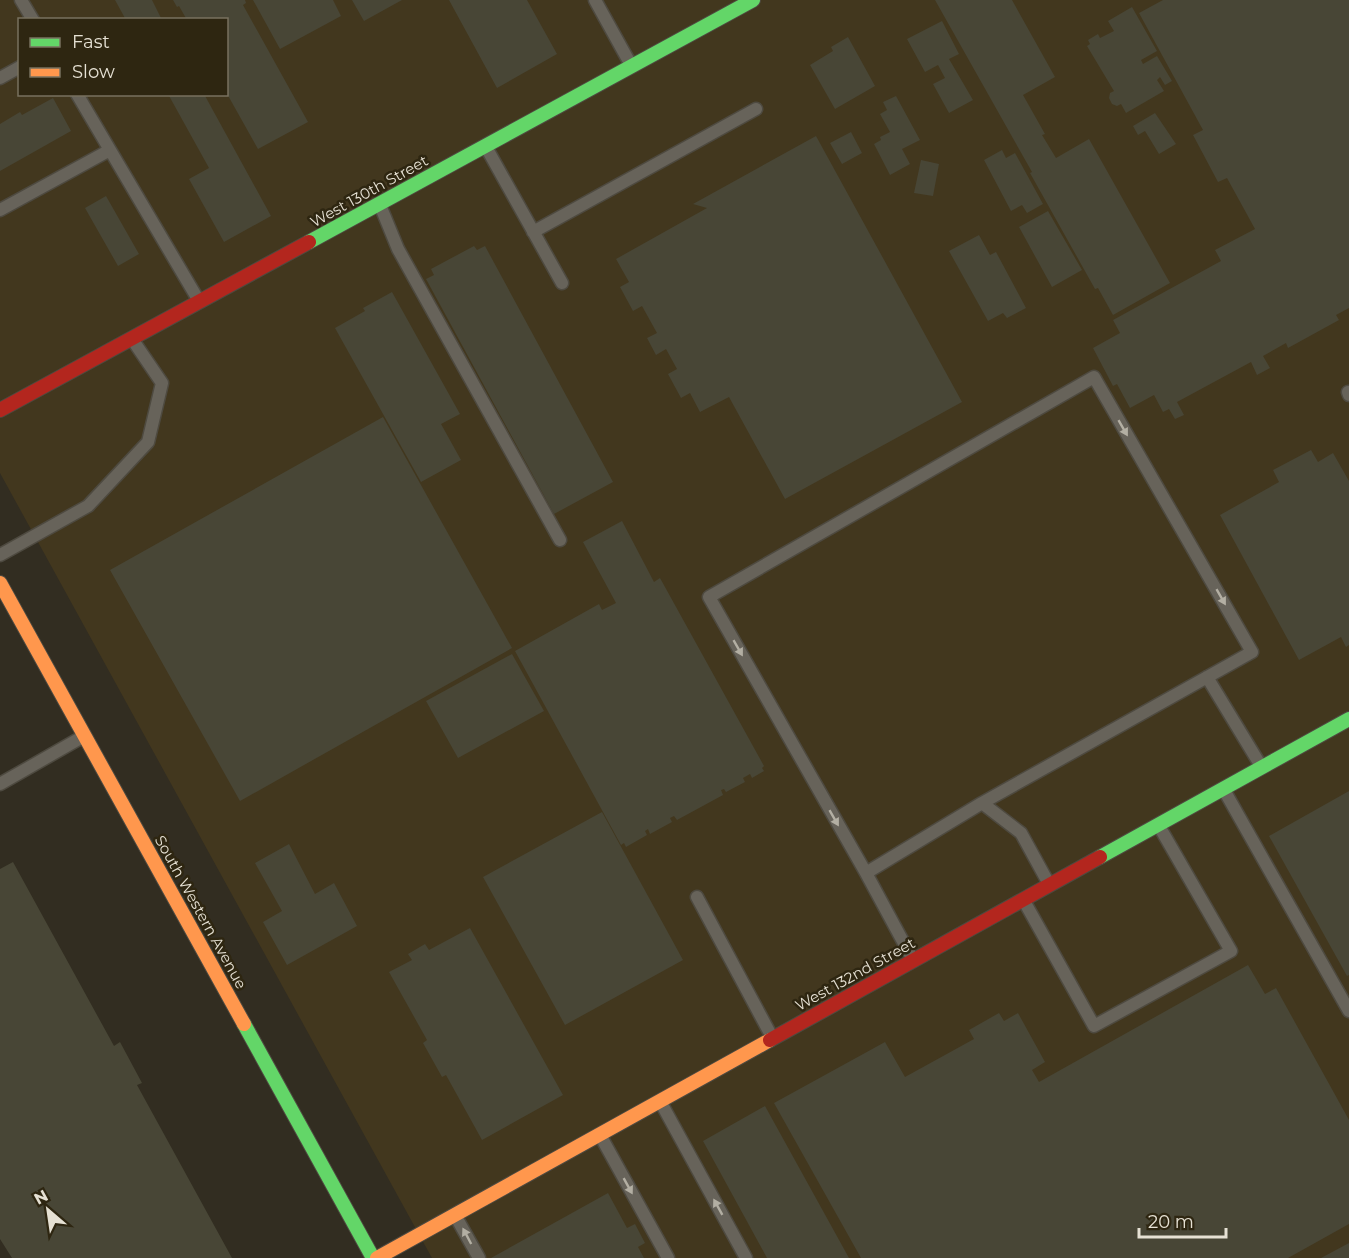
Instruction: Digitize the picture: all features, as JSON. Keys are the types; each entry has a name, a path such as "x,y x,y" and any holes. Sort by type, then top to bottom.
{"street":[{"name":"West 130th Street","path":"0,410 753,0"},
{"name":"South Western Avenue","path":"0,583 375,1258"},
{"name":"West 132nd Street","path":"375,1258 1349,719"}],"lane":[{"path":"21,0 32,18"},
{"path":"595,0 632,66"},
{"path":"0,78 18,68"},
{"path":"78,96 200,302"},
{"path":"533,232 756,109"},
{"path":"485,146 562,283"},
{"path":"0,210 110,150"},
{"path":"380,203 398,249 560,540"},
{"path":"0,555 88,506 148,442 162,383 132,339"},
{"path":"866,873 982,803 1252,652 1094,377 709,597 866,873 913,961"},
{"path":"1207,677 1262,767"},
{"path":"0,784 85,736"},
{"path":"1223,789 1349,1011"},
{"path":"982,803 1021,833 1050,885"},
{"path":"1023,900 1094,1026 1231,951 1158,825"},
{"path":"697,897 773,1038"},
{"path":"660,1101 746,1258"},
{"path":"600,1134 668,1258"},
{"path":"455,1214 479,1258"}],"shaded area":[{"path":"0,0 1349,0 1349,1258 432,1258 0,473"}],"building":[{"path":"115,0 152,0 161,18 125,18"},
{"path":"173,0 245,0 246,3 243,5 308,122 258,149 228,96 228,18 186,18 179,6 177,7"},
{"path":"253,0 333,0 341,16 280,49"},
{"path":"352,0 402,0 364,21"},
{"path":"449,0 527,0 557,54 497,88"},
{"path":"935,0 1012,0 1055,77 1023,95 1045,134 1042,135 1056,158 1089,139 1170,283 1113,315 1098,288 1095,289"},
{"path":"1163,0 1349,0 1349,308 1336,315 1339,320 1288,348 1286,343 1263,356 1270,368 1257,375 1251,362 1177,402 1184,415 1175,419 1169,409 1163,412 1154,395 1130,408 1117,384 1113,386 1093,348 1120,333 1113,320 1221,261 1215,250 1255,229 1227,178 1218,182 1193,135 1203,130 1139,13"},
{"path":"1132,7 1157,51 1141,60 1143,64 1157,56 1172,81 1165,85 1160,77 1157,80 1164,91 1126,113 1121,104 1117,106 1112,104 1109,98 1110,93 1114,91 1087,46 1090,44 1088,40 1098,34 1100,38 1114,31 1108,21"},
{"path":"942,21 959,54 949,59 973,100 949,113 933,84 945,78 938,65 925,72 907,39"},
{"path":"848,37 875,86 835,109 810,65 833,51 831,47"},
{"path":"169,96 205,96 271,216 224,242 189,179 209,168"},
{"path":"896,96 920,140 902,149 910,164 890,175 874,144 881,140 880,137 890,132 880,114 887,110 883,102"},
{"path":"53,98 71,131 0,171 0,124 20,112 22,115"},
{"path":"1155,113 1176,144 1159,154 1145,131 1138,135 1133,126"},
{"path":"851,132 862,153 842,164 830,143"},
{"path":"816,136 962,402 785,499 729,397 700,412 690,393 681,398 668,374 677,369 666,349 656,355 647,338 657,333 642,306 633,311 620,287 629,282 616,259 707,208 693,204"},
{"path":"1002,150 1006,158 1015,153 1043,204 1027,213 1022,205 1011,211 984,160"},
{"path":"921,160 939,164 933,196 914,193"},
{"path":"106,196 139,254 118,266 85,208"},
{"path":"1048,211 1082,270 1052,287 1019,227"},
{"path":"979,235 990,255 996,252 1026,308 1007,318 1003,313 988,321 949,251"},
{"path":"474,246 477,250 485,246 613,482 554,514 426,279 434,275 431,269"},
{"path":"392,292 460,414 441,424 461,460 421,482 335,328 365,311 363,308"},
{"path":"383,417 512,648 240,801 110,570"},
{"path":"1311,450 1318,462 1333,453 1349,481 1349,645 1346,647 1341,637 1299,660 1220,515 1279,482 1273,470"},
{"path":"622,521 654,582 660,578 764,766 762,768 764,771 752,778 750,774 743,778 745,782 726,792 724,789 721,790 723,795 677,820 674,816 670,818 672,822 650,834 648,829 645,831 647,835 626,847 624,843 621,845 515,651 599,604 602,610 616,603 583,542"},
{"path":"512,654 544,711 458,758 426,701"},
{"path":"1349,791 1349,975 1347,976 1269,836"},
{"path":"602,812 683,960 565,1025 483,877"},
{"path":"289,844 315,894 334,883 357,926 287,965 263,922 282,911 255,863"},
{"path":"13,862 114,1046 120,1042 142,1083 137,1085 232,1258 12,1258 0,1239 0,869"},
{"path":"470,928 563,1095 482,1140 446,1075 442,1077 423,1043 427,1040 389,972 412,960 408,954 425,944 429,950"},
{"path":"1248,965 1265,994 1276,988 1349,1120 1349,1224 1288,1258 861,1258 774,1103 885,1042 905,1077 974,1039 969,1030 999,1013 1004,1021 1018,1013 1045,1062 1032,1070 1039,1082"},
{"path":"765,1106 849,1258 767,1258 703,1141"},
{"path":"608,1193 627,1228 635,1224 645,1243 638,1247 644,1258 491,1258"},
{"path":"1349,1243 1349,1258 1321,1258"}],"traffic: fast":[{"path":"309,242 753,0"},
{"path":"1100,857 1349,719"},
{"path":"244,1024 373,1258"}],"traffic: slow":[{"path":"0,583 244,1024"},
{"path":"377,1258 770,1040"}],"traffic: jam":[{"path":"0,410 309,242"},
{"path":"770,1040 1100,857"}]}
